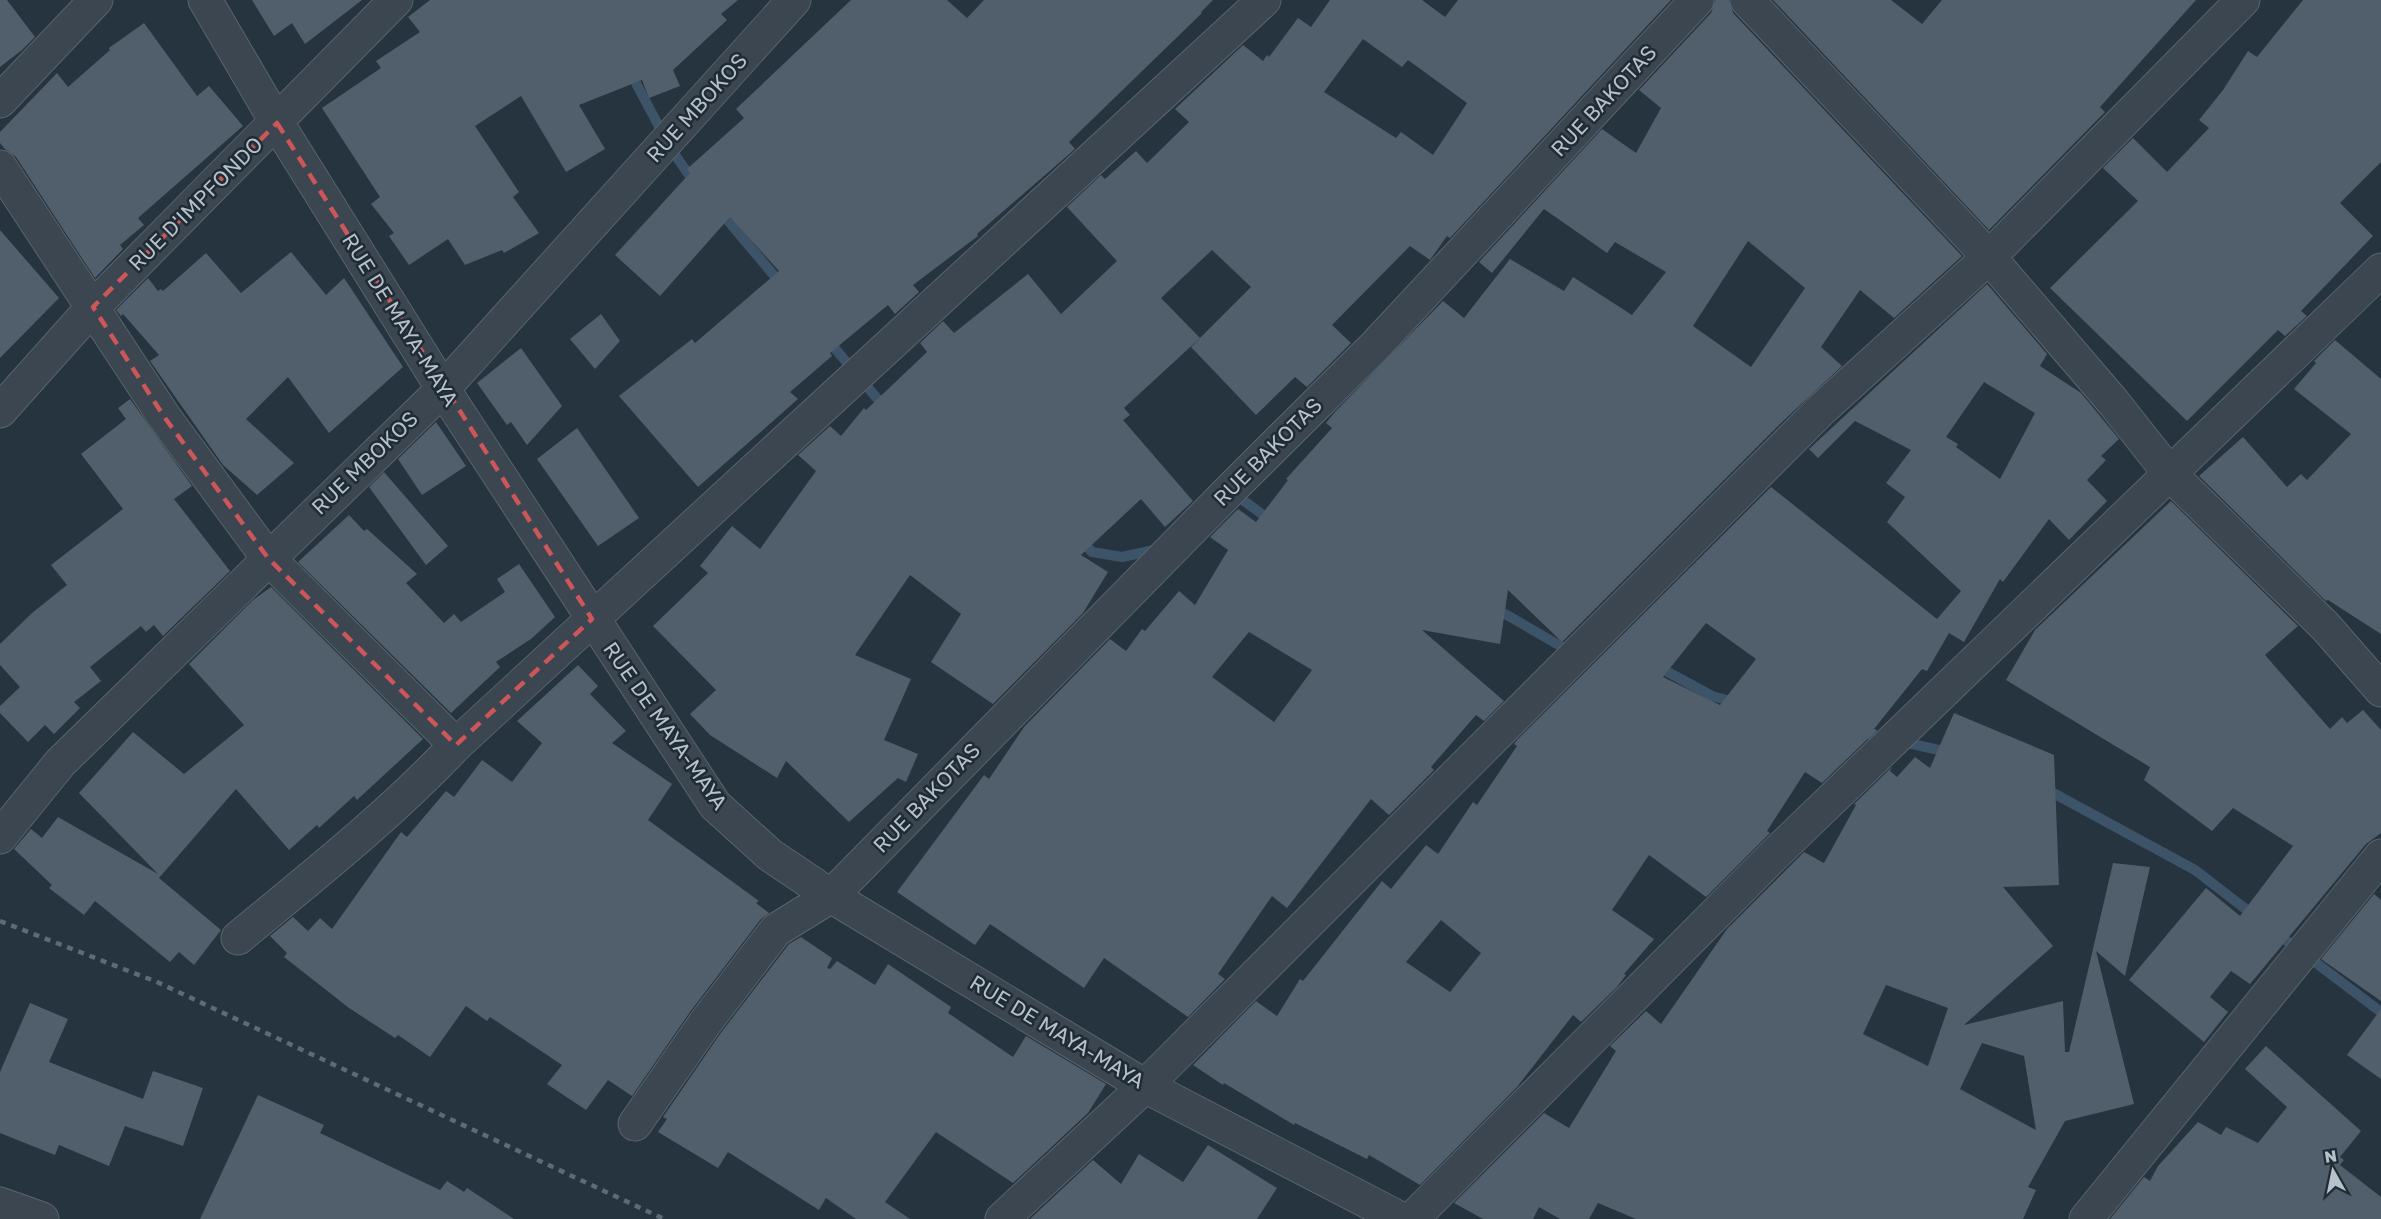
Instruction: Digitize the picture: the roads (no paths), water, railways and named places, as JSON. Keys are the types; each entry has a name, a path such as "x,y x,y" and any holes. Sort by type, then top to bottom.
{"street":[{"path":"0,101 96,0"},
{"name":"RUE DE MAYA-MAYA","path":"205,0 277,123 443,389 715,805 770,855 831,896 1145,1086 1401,1219"},
{"name":"RUE D'IMPFONDO","path":"0,411 93,307 396,0"},
{"name":"RUE MBOKOS","path":"0,837 60,763 443,389 794,0"},
{"path":"238,938 348,847 426,777 456,745 1264,0"},
{"name":"RUE BAKOTAS","path":"635,1124 705,1023 776,930 831,896 1375,346 1697,0"},
{"path":"1747,0 1989,257 2114,403 2170,474 2325,626 2381,690"},
{"path":"1002,1219 1145,1086 1822,409 1989,257 2243,0"},
{"path":"0,168 165,418 268,558 456,745"},
{"path":"1412,1219 1773,856 2381,270"},
{"path":"2086,1219 2381,856"},
{"path":"0,1204 42,1219"}],"waterway":[{"path":"630,72 671,149 696,185"},
{"path":"719,210 782,285"},
{"path":"827,339 886,409"},
{"path":"1233,496 1236,495 1274,523"},
{"path":"1079,538 1092,552 1122,557 1159,549"},
{"path":"1491,611 1505,614 1564,648 1574,648"},
{"path":"1655,665 1712,696 1738,703"},
{"path":"1859,732 1952,753"},
{"path":"2044,788 2195,870 2256,917"},
{"path":"2275,932 2381,1012"}],"railway":[{"path":"0,921 157,982 664,1219"}]}
